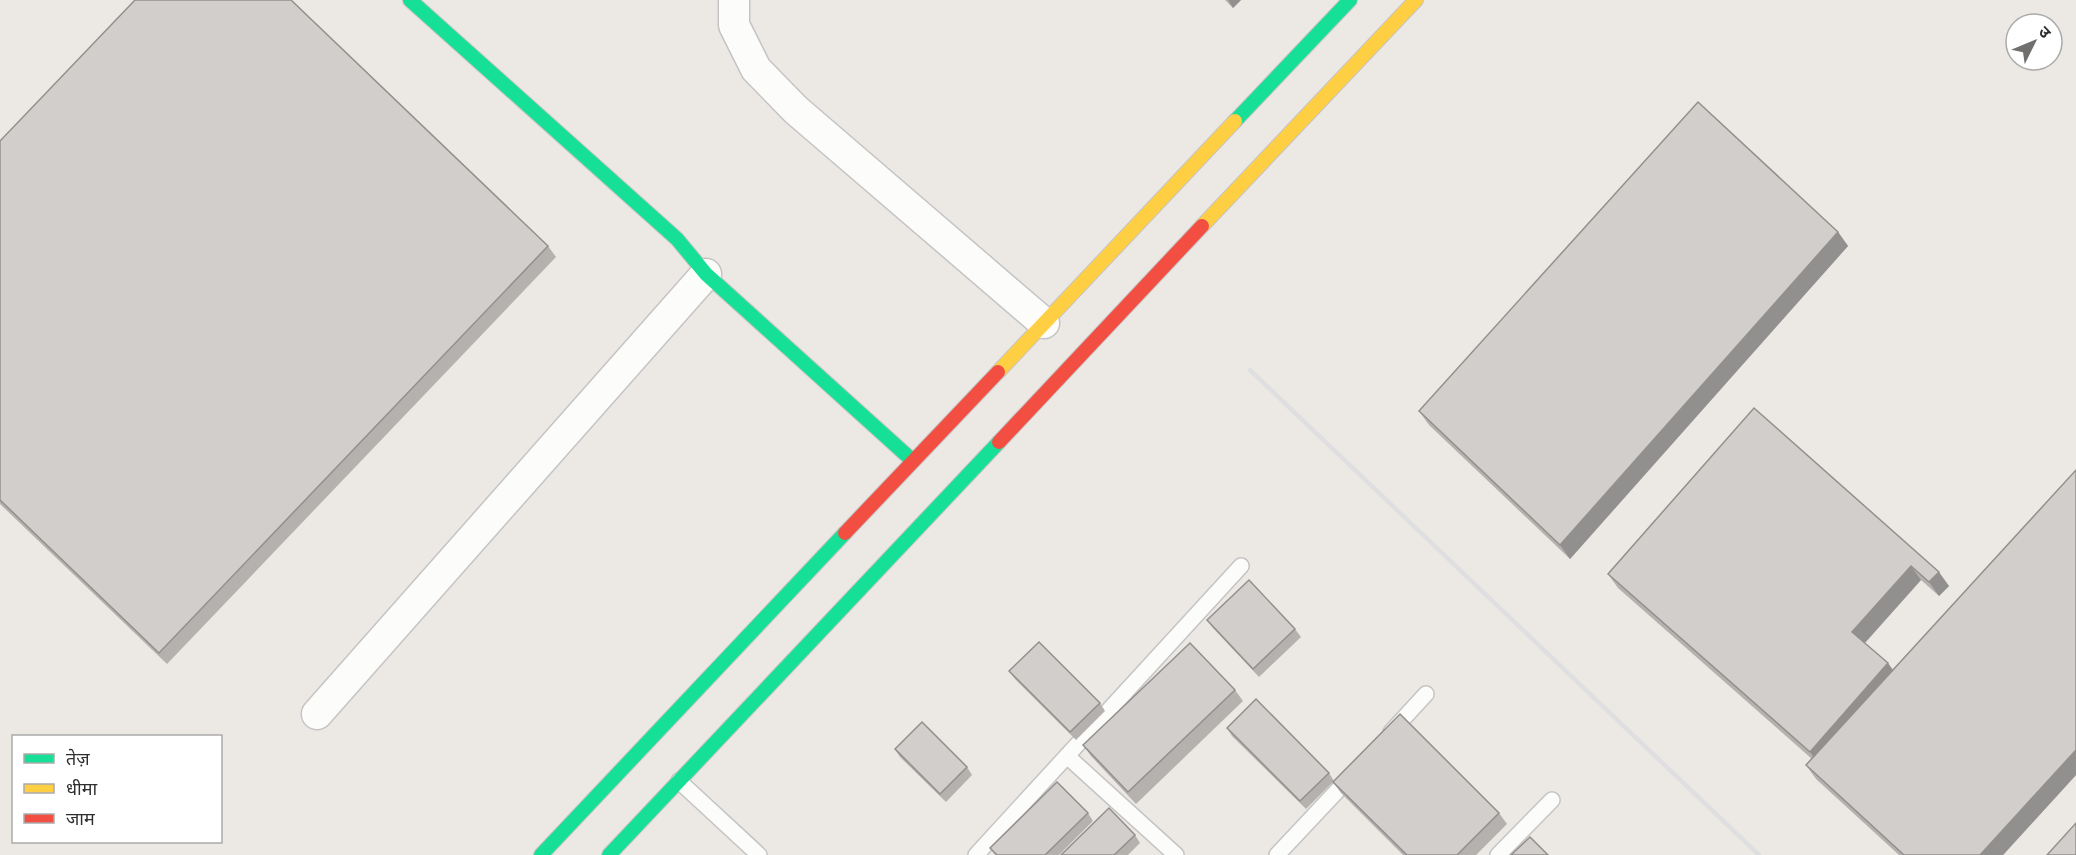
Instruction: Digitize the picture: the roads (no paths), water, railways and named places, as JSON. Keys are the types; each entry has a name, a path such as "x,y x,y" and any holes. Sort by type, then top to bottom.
{"street":[{"path":"410,0 677,239 705,274 914,461"},
{"path":"734,0 734,25 756,69 796,110 1044,323"},
{"path":"540,855 1350,0"},
{"path":"609,855 1416,0"},
{"path":"317,714 705,274"}],"lane":[{"path":"976,855 1241,566"},
{"path":"1379,745 1426,694"},
{"path":"1067,756 1176,855"},
{"path":"1277,855 1364,762"},
{"path":"679,781 759,855"},
{"path":"1498,855 1552,800"}],"railway":[{"path":"1250,370 1759,855"}]}
